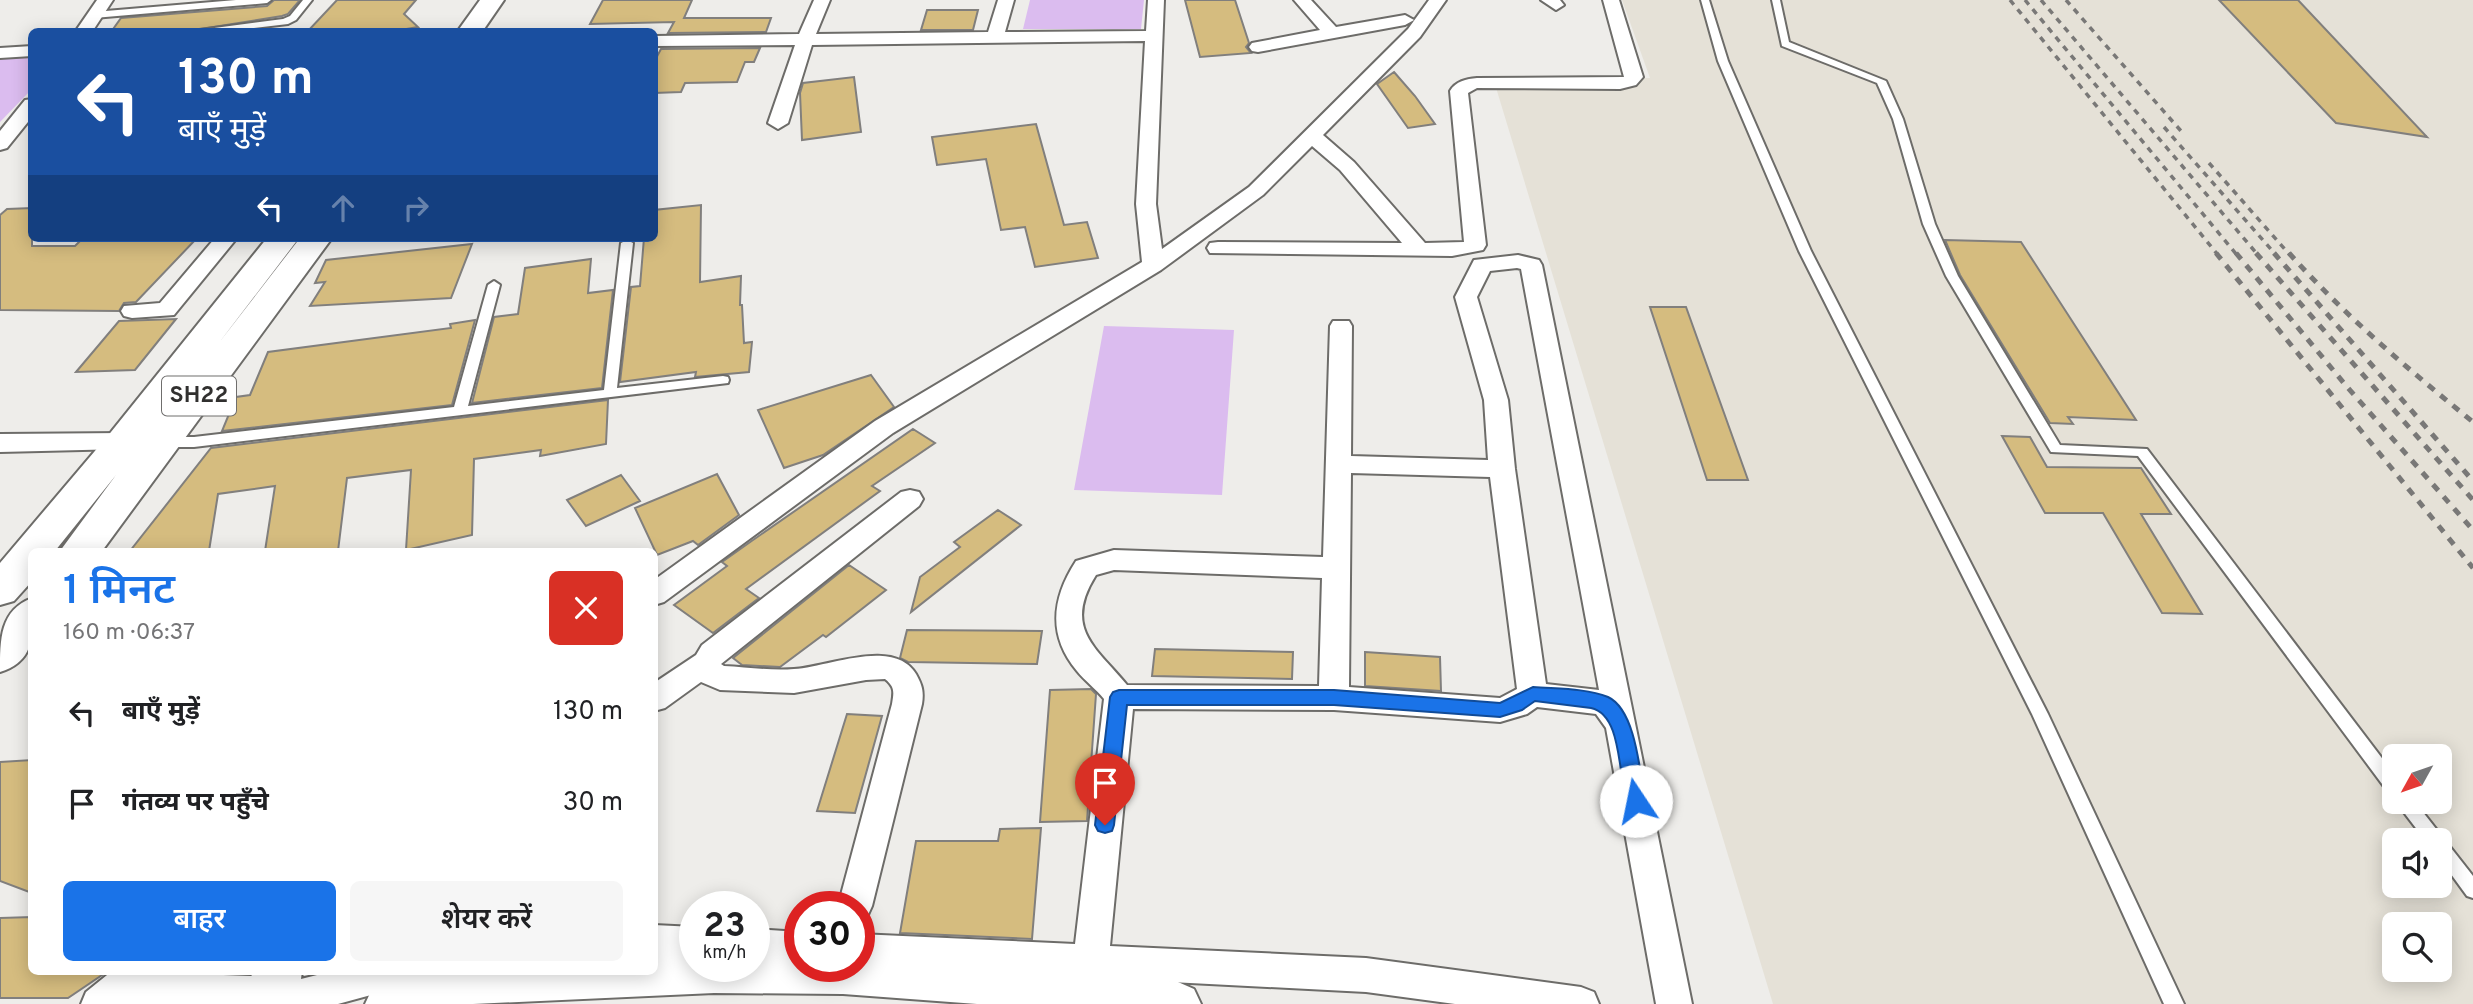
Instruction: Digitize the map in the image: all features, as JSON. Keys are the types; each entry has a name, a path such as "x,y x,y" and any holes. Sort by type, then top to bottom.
{"highway":[{"path":"447,28 466,0"},
{"path":"472,28 492,0"},
{"name":"SH22","path":"35,548 124,441 280,242"},
{"name":"SH22","path":"82,548 165,442 313,242"},
{"name":"SH22","path":"0,590 28,557"},
{"path":"0,655 28,619"}],"street":[{"path":"86,28 105,0"},
{"path":"778,123 804,40 822,0"},
{"path":"995,38 1006,0"},
{"path":"1153,265 1146,204 1156,0"},
{"path":"1302,0 1332,33"},
{"path":"658,593 884,427 1153,265 1228,214 1256,191 1438,0"},
{"path":"1218,248 1419,250 1464,249 1475,245 1459,91 1477,83 1620,84 1630,81 1634,77 1611,0"},
{"path":"1392,7 1410,27"},
{"path":"1258,47 1332,33 1410,27"},
{"path":"658,41 1154,36"},
{"path":"0,53 28,51"},
{"path":"0,144 28,109"},
{"path":"1311,134 1347,166 1419,250"},
{"path":"132,311 166,310 223,242"},
{"path":"1533,694 1502,469 1496,400 1466,297 1482,265 1518,261 1531,265 1674,1004"},
{"path":"1334,698 1341,326"},
{"path":"0,443 124,441"},
{"path":"1338,464 1502,469"},
{"path":"658,696 706,663 712,653 910,499"},
{"path":"1091,960 1119,697 1108,681 1088,664 1073,644 1067,620 1072,595 1086,568 1114,560 1336,568"},
{"path":"706,663 710,673 720,678 794,681 866,668 891,667 901,675 909,689 907,704 859,891"},
{"path":"1119,697 1334,698 1500,710 1516,705 1533,694 1605,703 1621,723"},
{"path":"658,941 679,942"},
{"path":"875,951 1366,975 1581,1004"},
{"path":"658,974 843,973 953,980 1178,1004"},
{"path":"257,993 280,975"},
{"path":"120,987 301,996 387,975"},
{"path":"388,1004 452,986 489,980 630,975"}],"lane":[{"path":"94,15 267,0"},
{"path":"227,28 285,22 293,18 308,0"},
{"path":"1706,0 1723,61 1805,251 2040,714 2174,1004"},
{"path":"1776,0 1785,44 1881,81 1898,119 1929,224 1952,276 2056,449 2142,452 2382,772"},
{"path":"610,393 627,243"},
{"path":"460,411 494,285"},
{"path":"165,442 205,441 723,380"},
{"path":"2414,814 2426,828"},
{"path":"2452,862 2473,890"}],"shaded area":[{"path":"1030,0 1144,0 1141,29 1023,29"},
{"path":"1622,0 2473,0 2473,1004 1773,1004 1494,81 1650,78"},
{"path":"28,51 28,93 0,122 0,52"},
{"path":"1104,326 1234,330 1222,495 1074,490"}],"building":[{"path":"274,0 300,0 288,14 282,16 207,28 114,28 121,18 267,6"},
{"path":"337,0 416,0 404,14 418,27 311,28"},
{"path":"603,0 692,0 684,18 771,18 766,32 668,33 674,22 590,24"},
{"path":"1185,0 1235,0 1249,43 1246,47 1251,53 1200,57"},
{"path":"2219,0 2298,0 2427,137 2336,123"},
{"path":"927,10 978,10 973,30 921,30"},
{"path":"760,48 754,62 745,62 737,82 685,83 681,92 658,93 658,55 661,49"},
{"path":"1394,72 1435,124 1408,128 1377,84"},
{"path":"854,77 861,132 802,140 800,93 803,83"},
{"path":"1036,124 1064,225 1087,222 1098,258 1035,267 1025,227 1001,230 986,159 937,165 932,137"},
{"path":"701,205 700,282 741,276 740,305 744,343 752,342 749,372 695,377 696,372 620,382 631,287 640,286 644,242 658,242 658,210"},
{"path":"28,208 28,242 32,242 32,246 75,246 79,242 193,242 136,302 124,303 119,311 0,310 0,215 7,209"},
{"path":"1945,240 2021,242 2136,420 2068,417 2073,424 2050,423 1960,275"},
{"path":"472,244 451,298 310,306 325,282 315,283 326,260"},
{"path":"591,259 588,293 613,290 602,388 472,403 494,317 518,314 525,268"},
{"path":"1650,307 1686,307 1748,480 1707,480"},
{"path":"176,319 135,370 76,372 119,321"},
{"path":"475,320 452,405 222,431 236,397 250,395 268,352 451,328 450,324"},
{"path":"871,375 894,407 823,455 784,468 758,410"},
{"path":"608,400 606,444 540,456 541,450 474,459 472,535 406,548 411,470 347,478 338,548 265,548 275,486 218,494 209,548 132,548 211,448"},
{"path":"913,429 935,443 872,486 880,491 746,589 759,598 713,633 674,605 727,566 722,562"},
{"path":"2002,436 2030,437 2047,467 2141,468 2171,514 2141,514 2202,614 2162,613 2103,513 2045,513"},
{"path":"717,474 739,515 698,545 693,541 658,555 658,548 654,548 635,508"},
{"path":"621,475 640,501 586,526 567,500"},
{"path":"998,510 1021,525 911,612 920,577 960,547 954,542"},
{"path":"849,565 886,590 826,637 823,635 780,667 742,665 733,658"},
{"path":"907,630 1042,631 1037,664 908,662 900,658"},
{"path":"1155,649 1293,652 1292,679 1152,676"},
{"path":"1365,652 1440,657 1441,691 1365,686"},
{"path":"1091,689 1096,694 1087,821 1040,822 1050,690"},
{"path":"847,714 882,716 855,813 817,811"},
{"path":"28,760 28,892 0,881 0,762"},
{"path":"1041,828 1032,939 900,933 916,841 998,841 1000,829"},
{"path":"28,917 28,975 102,975 68,998 0,998 0,918"}],"railway":[{"path":"2010,0 2218,255"},
{"path":"2025,0 2237,255"},
{"path":"2041,0 2258,255"},
{"path":"2066,0 2181,131"},
{"path":"2164,127 2276,255"},
{"path":"2209,163 2290,255"},
{"path":"2216,253 2473,568"},
{"path":"2236,253 2348,388 2473,530"},
{"path":"2256,253 2473,500"},
{"path":"2274,253 2473,481"},
{"path":"2289,253 2332,299 2473,422"}],"route":[{"path":"1105,825 1119,697 1334,698 1500,710 1516,705 1533,694 1591,700 1605,703 1621,723 1636,801"}]}
